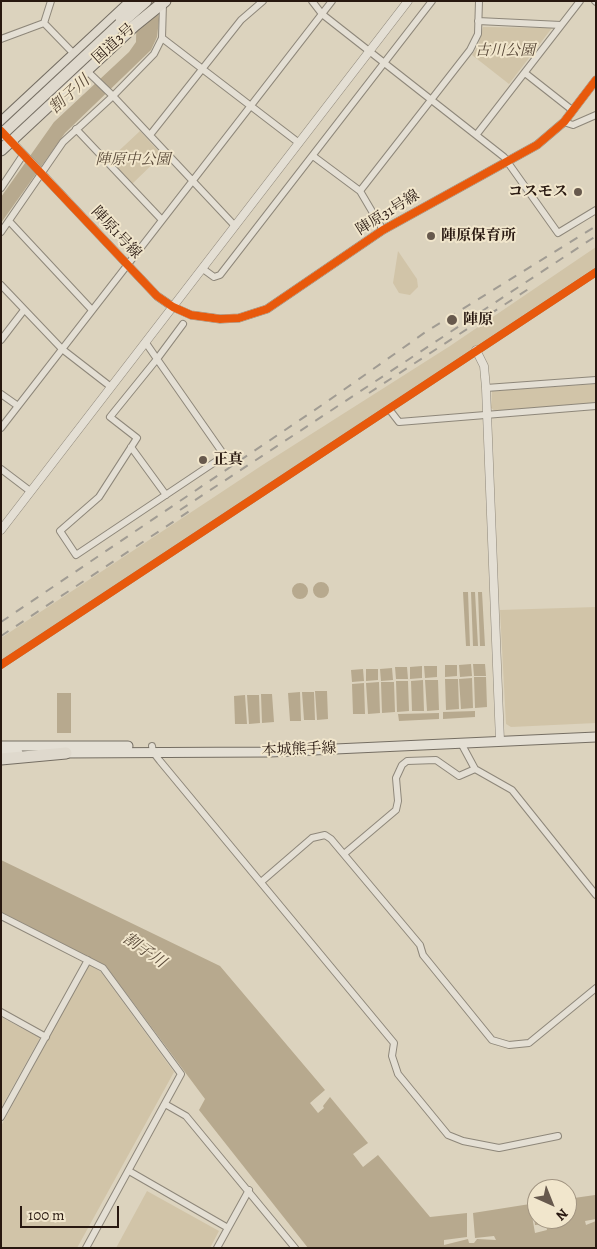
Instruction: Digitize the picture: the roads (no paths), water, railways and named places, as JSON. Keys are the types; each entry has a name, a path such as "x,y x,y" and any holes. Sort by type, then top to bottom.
{"highway":[{"name":"国道3号","path":"1,123 132,1"},
{"path":"6,138 126,23 146,1"},
{"name":"国道3号","path":"1,150 6,138 48,109 86,70 126,23 162,3"},
{"path":"1,759 66,753"}],"main road":[{"name":"本城熊手線","path":"1,746 270,752 461,743 500,738 596,732"},
{"name":"本城熊手線","path":"1,753 66,753 500,738 596,737"}],"street":[{"path":"44,23 51,1"},
{"path":"150,135 240,20 263,1"},
{"path":"312,1 322,14 477,134 509,162 558,233 596,210"},
{"path":"1,428 332,1"},
{"path":"1,530 371,52 408,1"},
{"path":"202,269 214,277 220,275 432,1"},
{"path":"360,191 476,41 479,1"},
{"path":"477,134 580,1"},
{"path":"1,232 63,142 144,66 162,38 162,3"},
{"path":"478,21 561,25"},
{"path":"1,39 44,23"},
{"path":"44,23 75,55"},
{"path":"162,38 299,143"},
{"path":"86,70 112,95 235,226"},
{"path":"525,73 572,110"},
{"name":"陣原31号線","path":"173,307 205,318 220,320 252,315 279,302 383,230 537,145 564,122 596,80"},
{"path":"564,122 574,125 596,116"},
{"path":"76,129 162,220"},
{"name":"陣原1号線","path":"1,130 6,138 157,296 173,307"},
{"path":"1,188 24,156"},
{"path":"312,156 360,191 383,230"},
{"path":"9,221 92,310"},
{"path":"1,665 596,272"},
{"path":"1,285 62,349 111,387"},
{"path":"1,340 24,310"},
{"path":"146,343 157,359 222,452 221,458 76,555 60,531 99,497 137,438 110,417 157,359 183,324"},
{"path":"476,350 484,366 486,388 500,738"},
{"path":"486,388 596,380"},
{"path":"1,394 18,406"},
{"path":"389,409 398,422 596,406"},
{"path":"131,447 166,495"},
{"path":"1,468 30,492"},
{"path":"461,743 475,769 512,790 596,894"},
{"path":"153,749 260,882 394,1043 392,1056 398,1074 448,1135 463,1141 499,1148 558,1136"},
{"path":"344,854 396,810 398,801 396,778 402,765 408,761 436,760 443,762 459,776 475,769"},
{"path":"260,882 312,838 320,835 332,839 420,945 423,954 492,1040 509,1045 530,1043 596,988"},
{"path":"1,916 103,968 181,1074 86,1248"},
{"path":"1,1117 88,960"},
{"path":"1,1012 46,1037"},
{"path":"165,1104 186,1116 296,1248"},
{"path":"129,1171 228,1228"},
{"path":"217,1248 249,1190"}],"water":[{"path":"137,1 157,1 159,20 157,37 151,50 65,133 1,223 1,197 54,122 129,52 136,42"},
{"path":"318,582 324,582 329,587 327,596 318,598 313,593 313,587"},
{"path":"297,583 303,583 308,588 306,597 297,599 292,594 292,588"},
{"path":"463,592 468,592 470,646 466,646"},
{"path":"471,592 475,592 478,646 473,646"},
{"path":"478,592 482,592 485,646 480,646"},
{"path":"471,664 472,676 460,677 459,665"},
{"path":"473,664 485,664 486,676 474,676"},
{"path":"445,665 457,665 457,676 445,677"},
{"path":"422,666 422,678 410,679 410,667"},
{"path":"424,666 437,666 437,677 425,678"},
{"path":"395,667 407,667 408,679 396,679"},
{"path":"392,668 393,680 381,681 380,669"},
{"path":"363,669 364,681 352,682 351,670"},
{"path":"366,669 378,669 378,680 366,681"},
{"path":"474,677 486,677 487,707 475,708"},
{"path":"472,678 473,708 461,709 459,679"},
{"path":"445,679 458,679 459,709 446,710"},
{"path":"423,680 424,711 412,711 411,681"},
{"path":"425,680 438,680 439,710 427,711"},
{"path":"396,681 408,681 409,711 397,712"},
{"path":"379,682 380,713 368,714 366,683"},
{"path":"381,682 394,682 395,712 382,713"},
{"path":"364,683 365,714 353,714 352,684"},
{"path":"315,691 327,691 328,719 317,720"},
{"path":"300,692 301,721 290,721 288,693"},
{"path":"302,692 314,692 315,720 304,720"},
{"path":"57,693 71,693 71,733 57,733"},
{"path":"261,694 272,694 274,722 262,723"},
{"path":"245,695 247,724 235,724 234,696"},
{"path":"247,695 259,695 260,723 249,724"},
{"path":"475,711 475,717 443,719 443,712"},
{"path":"439,713 439,719 399,721 398,714"},
{"name":"割子川","path":"1,860 220,966 325,1090 310,1103 318,1113 324,1108 323,1106 330,1097 368,1143 353,1154 363,1167 378,1155 430,1217 467,1213 467,1237 444,1240 444,1245 468,1239 469,1243 474,1243 477,1239 496,1240 494,1236 475,1238 473,1213 527,1204 527,1229 534,1229 535,1233 547,1229 577,1229 577,1198 595,1195 596,1219 585,1221 586,1225 596,1221 596,1248 308,1248 199,1110 205,1099 106,966 1,912"}],"railway":[{"path":"1,622 325,403 427,331 596,226"},
{"path":"180,510 596,236"},
{"path":"369,393 530,288"},
{"path":"1,636 191,510"}],"place":[{"name":"コスモス","path":"578,192"},
{"name":"陣原保育所","path":"431,236"},
{"name":"陣原","path":"452,320"},
{"name":"正真","path":"203,460"}],"park label":[{"name":"古川公園","path":"505,51"},
{"name":"陣原中公園","path":"133,160"}]}
